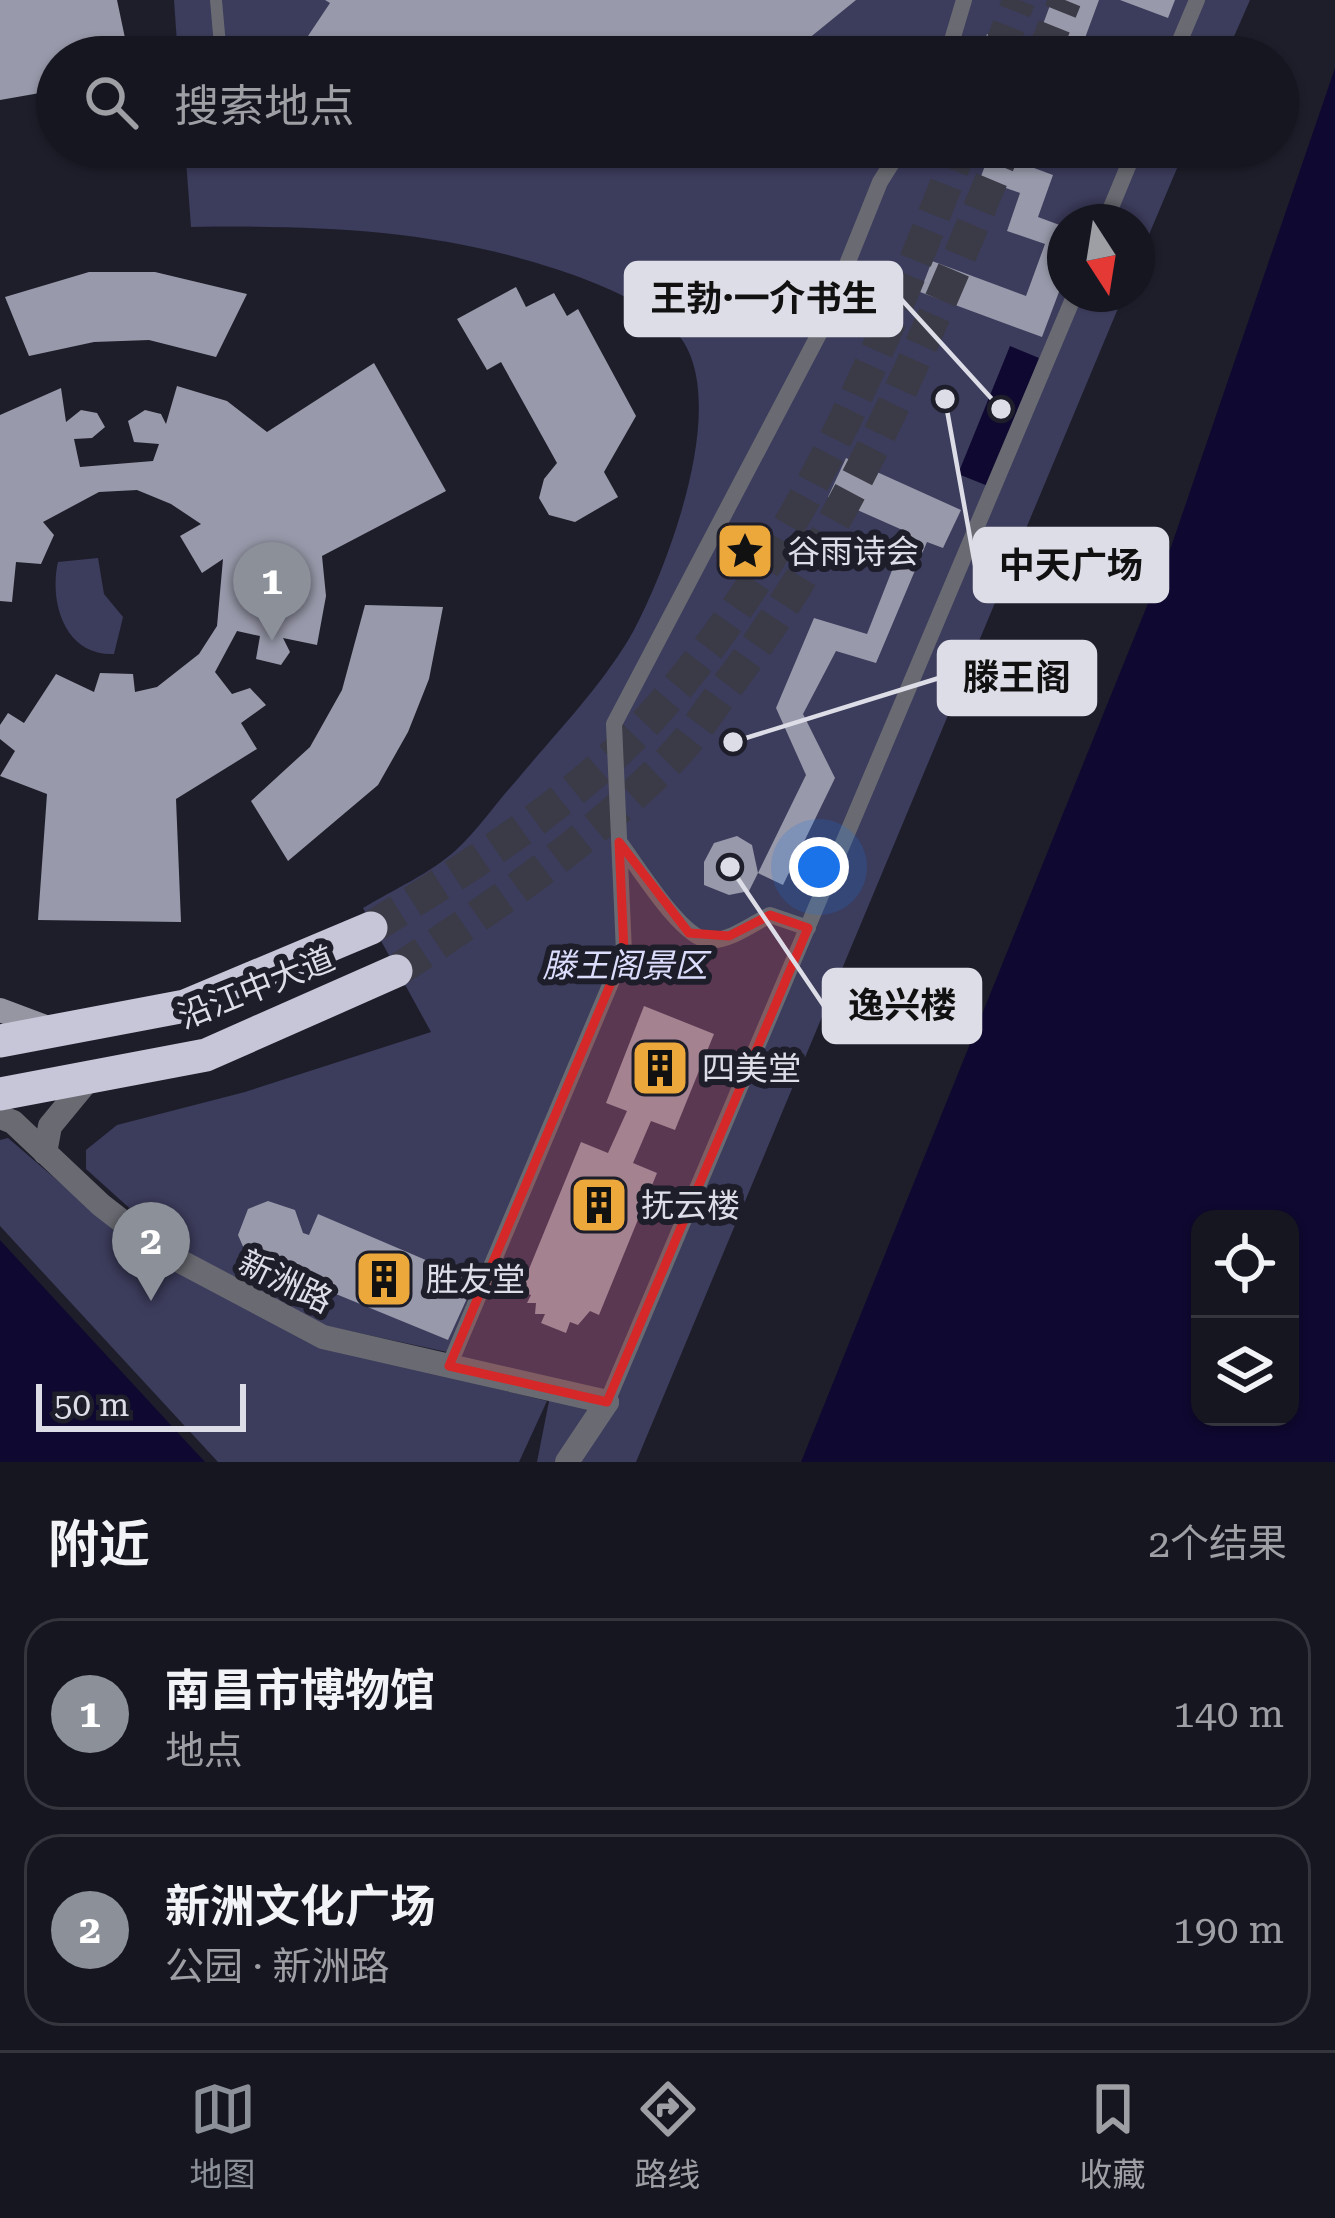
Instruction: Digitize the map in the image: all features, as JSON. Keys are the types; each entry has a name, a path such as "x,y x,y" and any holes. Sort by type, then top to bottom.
{"highway":[{"name":"沿江中大道","path":"0,1041 48,1028 184,1006 371,928"},
{"name":"沿江中大道","path":"0,1094 206,1054 396,971"}],"main road":[{"path":"0,1010 48,1028"}],"street":[{"path":"953,36 964,0"},
{"path":"1182,36 1197,0"},
{"path":"449,1366 624,952 614,724 819,334 889,168"},
{"path":"1112,204 1127,168"},
{"path":"568,1462 607,1402 1068,312"},
{"path":"619,842 689,933 708,940 729,936 770,915 808,928"},
{"path":"46,1153 50,1126 93,1075"},
{"name":"新洲路","path":"0,1117 159,1250 322,1337 607,1402"}],"lane":[{"path":"216,0 219,36"}],"highlighted area":[{"path":"619,842 689,933 729,936 770,915 808,928 607,1402 449,1366 624,952"}],"green space":[{"path":"174,0 1250,0 1234,36 177,36"},
{"name":"滕王阁景区","path":"187,168 1177,168 1155,220 1155,204 1047,204 1047,312 1116,312 636,1462 537,1462 550,1396 447,1352 326,1326 166,1241 86,1169 86,1150 117,1125 245,1092 431,1032 363,908 435,866 464,842 608,670 648,601 690,478 698,433 698,392 690,356 672,328 634,301 559,270 468,246 377,232 191,227"},
{"path":"98,558 104,594 123,617 114,654 83,646 72,636 56,593 58,562"},
{"path":"8,1138 93,1211 315,1344 547,1401 519,1462 218,1462 0,1226 0,1140"}],"shaded area":[{"path":"1335,68 1335,1462 801,1462 1172,544"},
{"path":"1010,346 1039,358 988,486 958,474"},
{"path":"0,1240 205,1462 0,1462"}],"building":[{"path":"0,0 117,0 125,36 36,36 36,94 0,100"},
{"path":"325,0 856,0 812,36 308,36 330,3"},
{"path":"1052,0 1099,0 1086,36 1039,36"},
{"path":"1120,0 1175,0 1168,18"},
{"path":"984,168 1034,168 1053,175 1038,217 1047,220 1047,312 1051,312 1042,337 920,292 932,261 1026,296 1045,244 1007,231 1020,193 980,179"},
{"path":"89,272 155,272 247,294 216,357 149,340 94,342 29,356 5,297"},
{"path":"516,287 526,307 554,293 567,316 578,309 636,416 604,472 618,497 575,522 549,515 539,498 544,479 557,463 501,362 487,370 457,319"},
{"path":"374,363 446,491 322,556 326,596 317,645 283,638 290,652 281,665 256,659 260,636 237,631 215,672 232,694 250,688 266,705 241,723 257,749 176,799 181,922 38,920 47,794 0,776 15,751 0,739 0,725 8,713 24,723 56,674 94,692 100,673 133,674 135,692 157,687 199,654 217,626 223,559 202,573 180,536 201,524 171,504 137,490 99,492 43,522 54,535 41,564 16,562 12,602 0,601 0,415 61,388 66,422 81,410 97,413 105,427 92,438 74,439 80,467 153,461 159,444 134,442 128,421 145,410 161,414 166,424 177,386 227,401 267,432"},
{"path":"846,458 961,510 943,548 927,542 876,663 836,651 803,714 835,778 783,885 758,873 806,775 776,708 814,618 867,634 907,532 828,497"},
{"path":"365,605 443,607 429,679 408,732 378,785 288,861 251,801 310,747 342,690"},
{"path":"737,836 752,845 758,873 749,891 729,895 704,885 704,862 714,843"},
{"path":"644,1006 714,1034 675,1130 651,1121 633,1163 657,1173 599,1315 590,1311 578,1325 570,1322 566,1333 541,1323 545,1314 535,1314 536,1303 527,1303 531,1295 520,1291 581,1142 608,1153 627,1111 606,1103"},
{"name":"胜友堂","path":"268,1201 295,1210 303,1233 309,1235 318,1214 475,1281 448,1340 292,1276 297,1264 275,1270 248,1258 238,1235 248,1209"}],"tunnel":[{"path":"1005,36 1019,0"},
{"path":"1050,36 1065,0"},
{"path":"371,928 520,831 590,776 654,714 706,651 752,585 833,445 952,168"},
{"path":"396,971 572,846 670,760 702,722 775,619 851,490 917,355 996,168"}],"place":[{"name":"中天广场","path":"945,399"},
{"name":"王勃·一介书生","path":"1001,409"},
{"name":"谷雨诗会","path":"745,551"},
{"name":"南昌市博物馆","path":"272,641"},
{"name":"滕王阁","path":"733,742"},
{"name":"逸兴楼","path":"730,867"},
{"name":"四美堂","path":"660,1068"},
{"name":"抚云楼","path":"599,1205"},
{"name":"胜友堂","path":"384,1279"},
{"name":"新洲文化广场","path":"151,1301"}]}
